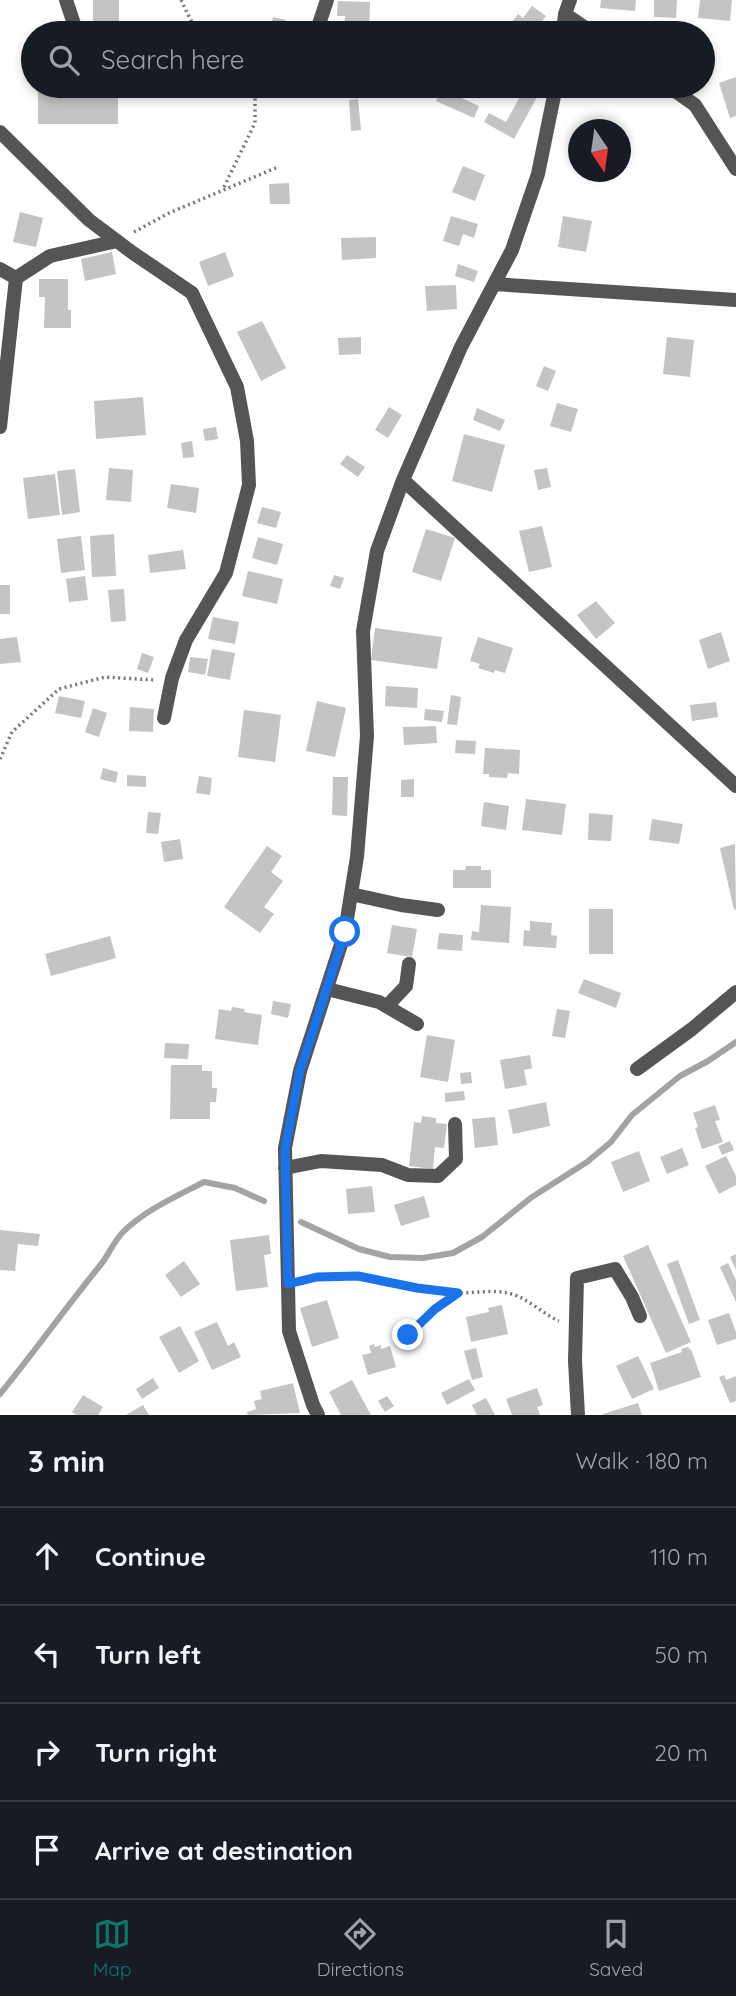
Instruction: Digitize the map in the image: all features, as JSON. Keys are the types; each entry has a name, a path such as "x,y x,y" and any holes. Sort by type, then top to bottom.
{"street":[{"path":"65,0 73,21"},
{"path":"320,21 327,0"},
{"path":"567,7 581,21"},
{"path":"318,1415 289,1331 285,1149 300,1071 345,932 357,857 367,736 363,631 377,551 403,480 461,347 512,250 538,174 554,98"},
{"path":"685,98 695,105 736,169"},
{"path":"0,132 89,220 192,293 237,387 247,441 249,485 226,573 186,640 172,678 164,718"},
{"path":"16,278 50,256 117,241"},
{"path":"0,269 16,278"},
{"path":"0,427 16,278"},
{"path":"494,284 736,300"},
{"path":"403,480 736,786"},
{"path":"351,894 438,910"},
{"path":"387,1006 406,986 409,964"},
{"path":"327,989 379,1002 417,1024"},
{"path":"637,1069 692,1029 736,992"},
{"path":"285,1168 321,1161 382,1165 408,1175 438,1176 456,1158 455,1124"},
{"path":"578,1415 575,1327 577,1278 615,1269 640,1316"}],"path":[{"path":"181,0 191,21"},
{"path":"223,189 255,123 255,98"},
{"path":"117,241 169,213 278,167"},
{"path":"0,759 12,732 59,689 105,677 148,680 172,678"},
{"path":"288,1284 317,1277 358,1276 458,1293 514,1294 550,1317 575,1327"},
{"path":"408,1335 435,1309 458,1293"}],"building":[{"path":"93,0 119,0 119,21 93,21"},
{"path":"601,0 636,0 635,11 600,8"},
{"path":"654,0 677,0 676,18 654,17"},
{"path":"700,0 732,0 730,21 698,18"},
{"path":"338,1 370,2 369,21 345,21 345,16 337,16"},
{"path":"532,6 546,16 542,21 513,21 518,14 523,18"},
{"path":"273,17 286,20 286,21 272,21"},
{"path":"736,77 736,116 730,118 719,83"},
{"path":"38,98 118,98 118,124 38,124"},
{"path":"438,98 462,98 479,106 474,118 436,101"},
{"path":"519,98 536,98 514,139 484,122 489,113 506,122"},
{"path":"358,99 361,130 351,131 349,100"},
{"path":"463,166 485,175 475,201 452,192"},
{"path":"289,183 290,204 270,204 269,184"},
{"path":"20,212 43,218 36,247 13,242"},
{"path":"451,216 478,224 474,238 463,234 459,246 443,241"},
{"path":"563,216 592,221 586,252 558,247"},
{"path":"376,237 376,258 342,260 341,238"},
{"path":"112,252 116,274 85,281 81,259"},
{"path":"225,252 234,276 208,286 199,262"},
{"path":"458,264 478,271 474,282 455,276"},
{"path":"39,279 68,279 71,328 44,328 45,297 39,297"},
{"path":"456,285 457,309 427,311 425,286"},
{"path":"262,321 286,368 261,381 237,332"},
{"path":"361,337 361,354 339,355 338,338"},
{"path":"667,337 694,340 690,377 663,374"},
{"path":"544,366 556,371 548,391 536,386"},
{"path":"143,397 146,435 96,439 94,401"},
{"path":"557,403 578,409 571,432 550,426"},
{"path":"389,407 402,415 388,438 375,430"},
{"path":"477,408 505,420 500,431 473,420"},
{"path":"216,427 218,439 205,441 203,429"},
{"path":"464,434 505,445 492,492 452,481"},
{"path":"192,441 194,457 183,458 181,443"},
{"path":"347,455 365,467 358,477 340,464"},
{"path":"109,468 133,470 131,502 106,500"},
{"path":"547,468 551,487 538,490 534,470"},
{"path":"75,469 80,512 62,515 57,471"},
{"path":"55,474 60,515 28,519 23,478"},
{"path":"171,484 199,488 196,513 167,508"},
{"path":"262,507 281,512 276,528 257,523"},
{"path":"542,526 552,567 529,572 519,531"},
{"path":"426,529 455,538 441,581 412,572"},
{"path":"114,534 116,576 92,577 90,536"},
{"path":"81,536 85,570 61,573 57,539"},
{"path":"258,537 283,544 277,565 252,558"},
{"path":"183,550 186,569 150,573 148,555"},
{"path":"248,571 283,579 277,604 242,596"},
{"path":"334,575 344,578 340,589 330,586"},
{"path":"85,576 88,600 69,602 66,579"},
{"path":"0,585 10,585 10,614 0,614"},
{"path":"124,589 126,621 111,622 108,590"},
{"path":"596,601 615,623 596,639 577,615"},
{"path":"213,617 239,622 235,644 208,639"},
{"path":"375,628 442,637 437,669 371,660"},
{"path":"721,632 730,661 708,669 699,640"},
{"path":"17,637 21,662 0,664 0,639"},
{"path":"478,637 513,648 505,673 478,668 480,664 470,661"},
{"path":"212,649 235,653 230,680 207,676"},
{"path":"142,653 154,657 148,673 137,669"},
{"path":"190,657 208,659 205,675 188,672"},
{"path":"386,686 418,688 417,708 385,706"},
{"path":"451,695 461,697 457,725 447,724"},
{"path":"59,696 85,701 81,718 55,713"},
{"path":"317,701 346,708 335,757 306,751"},
{"path":"716,702 718,717 692,721 690,705"},
{"path":"130,707 154,709 153,732 129,731"},
{"path":"93,708 107,713 99,737 85,732"},
{"path":"425,709 444,711 442,722 424,720"},
{"path":"244,710 281,715 275,762 238,757"},
{"path":"436,726 437,743 404,745 403,727"},
{"path":"456,740 476,741 475,754 455,753"},
{"path":"485,748 520,750 519,774 508,773 507,778 483,774"},
{"path":"103,768 118,772 116,783 100,779"},
{"path":"127,775 146,776 146,787 127,786"},
{"path":"199,776 212,778 210,795 196,793"},
{"path":"333,777 348,777 347,816 332,815"},
{"path":"414,779 414,797 401,797 401,780"},
{"path":"526,799 566,804 562,835 522,830"},
{"path":"484,802 509,806 506,830 481,826"},
{"path":"148,812 161,813 158,834 146,833"},
{"path":"589,813 613,815 611,841 588,840"},
{"path":"652,819 683,824 679,844 649,840"},
{"path":"180,839 183,859 164,862 161,842"},
{"path":"735,844 736,909 734,910 720,848"},
{"path":"267,846 282,856 271,872 283,881 264,907 274,914 260,933 224,907"},
{"path":"466,866 481,866 481,870 491,870 491,888 453,888 453,870 465,870"},
{"path":"481,905 511,907 509,943 471,940 472,931 479,932"},
{"path":"589,909 613,909 613,954 589,954"},
{"path":"530,921 552,923 551,935 557,936 556,948 523,946 524,930 530,931"},
{"path":"392,925 417,929 412,957 387,953"},
{"path":"439,933 463,935 462,951 437,949"},
{"path":"110,936 116,958 51,976 45,954"},
{"path":"584,979 621,993 616,1008 578,993"},
{"path":"273,1001 291,1004 288,1018 271,1014"},
{"path":"232,1007 262,1015 258,1045 215,1039 219,1009 231,1011"},
{"path":"557,1009 570,1011 565,1038 552,1036"},
{"path":"427,1035 455,1040 448,1082 420,1077"},
{"path":"165,1043 189,1044 188,1059 164,1058"},
{"path":"530,1055 532,1068 524,1070 527,1085 505,1089 500,1060"},
{"path":"171,1065 202,1065 202,1071 212,1071 212,1088 217,1088 216,1102 210,1102 210,1119 170,1119"},
{"path":"471,1072 472,1083 461,1084 460,1073"},
{"path":"464,1091 465,1100 445,1102 445,1093"},
{"path":"546,1102 550,1126 513,1134 508,1110"},
{"path":"715,1105 720,1120 715,1121 723,1142 702,1149 693,1113"},
{"path":"422,1116 436,1118 436,1123 447,1124 444,1148 435,1147 433,1169 409,1166 414,1122 421,1123"},
{"path":"495,1117 498,1145 475,1148 472,1119"},
{"path":"730,1141 734,1150 722,1155 718,1146"},
{"path":"682,1148 689,1165 667,1174 660,1157"},
{"path":"639,1151 650,1181 623,1192 611,1162"},
{"path":"726,1156 736,1176 736,1185 719,1194 705,1166"},
{"path":"372,1186 375,1212 348,1214 346,1189"},
{"path":"424,1196 430,1217 401,1226 394,1205"},
{"path":"0,1230 40,1234 38,1246 18,1244 15,1271 0,1270"},
{"path":"269,1235 271,1254 264,1255 268,1287 236,1291 230,1240"},
{"path":"648,1245 691,1342 666,1353 623,1256"},
{"path":"736,1254 736,1270 730,1257"},
{"path":"678,1260 700,1320 689,1324 667,1264"},
{"path":"184,1261 200,1284 181,1297 165,1275"},
{"path":"728,1263 736,1280 736,1302 720,1267"},
{"path":"327,1300 339,1338 312,1347 300,1308"},
{"path":"502,1305 508,1334 471,1342 466,1317 489,1312 488,1308"},
{"path":"729,1313 736,1339 717,1345 708,1320"},
{"path":"217,1322 228,1346 234,1342 241,1357 212,1370 194,1332"},
{"path":"180,1326 199,1361 179,1373 159,1337"},
{"path":"374,1344 375,1347 381,1345 381,1349 390,1346 396,1367 368,1375 362,1355 371,1353 369,1346"},
{"path":"688,1347 701,1377 659,1391 650,1363 682,1352 681,1349"},
{"path":"476,1348 483,1377 472,1380 464,1351"},
{"path":"638,1356 654,1389 632,1399 616,1366"},
{"path":"724,1375 726,1380 736,1376 736,1401 730,1403 719,1377"},
{"path":"153,1378 159,1388 142,1399 136,1389"},
{"path":"469,1379 475,1390 447,1405 441,1393"},
{"path":"352,1380 371,1415 341,1415 329,1392"},
{"path":"293,1383 300,1413 248,1415 247,1412 256,1409 254,1401 262,1399 260,1391"},
{"path":"537,1388 543,1405 537,1407 540,1415 512,1415 506,1399"},
{"path":"83,1395 103,1407 98,1415 76,1415 72,1412"},
{"path":"387,1396 394,1406 385,1412 378,1401"},
{"path":"486,1398 495,1415 477,1415 472,1405"},
{"path":"638,1403 642,1415 603,1415 603,1414"},
{"path":"143,1405 149,1415 126,1415"}],"waterway":[{"path":"301,1222 359,1249 390,1257 423,1258 453,1253 482,1237 532,1197 587,1162 611,1142 632,1115 680,1076 736,1042"},
{"path":"0,1394 120,1236 141,1217 204,1182 235,1188 264,1201"}],"route":[{"path":"345,932 300,1071 285,1149 288,1284 317,1277 358,1276 458,1293 435,1309 408,1335"}]}
